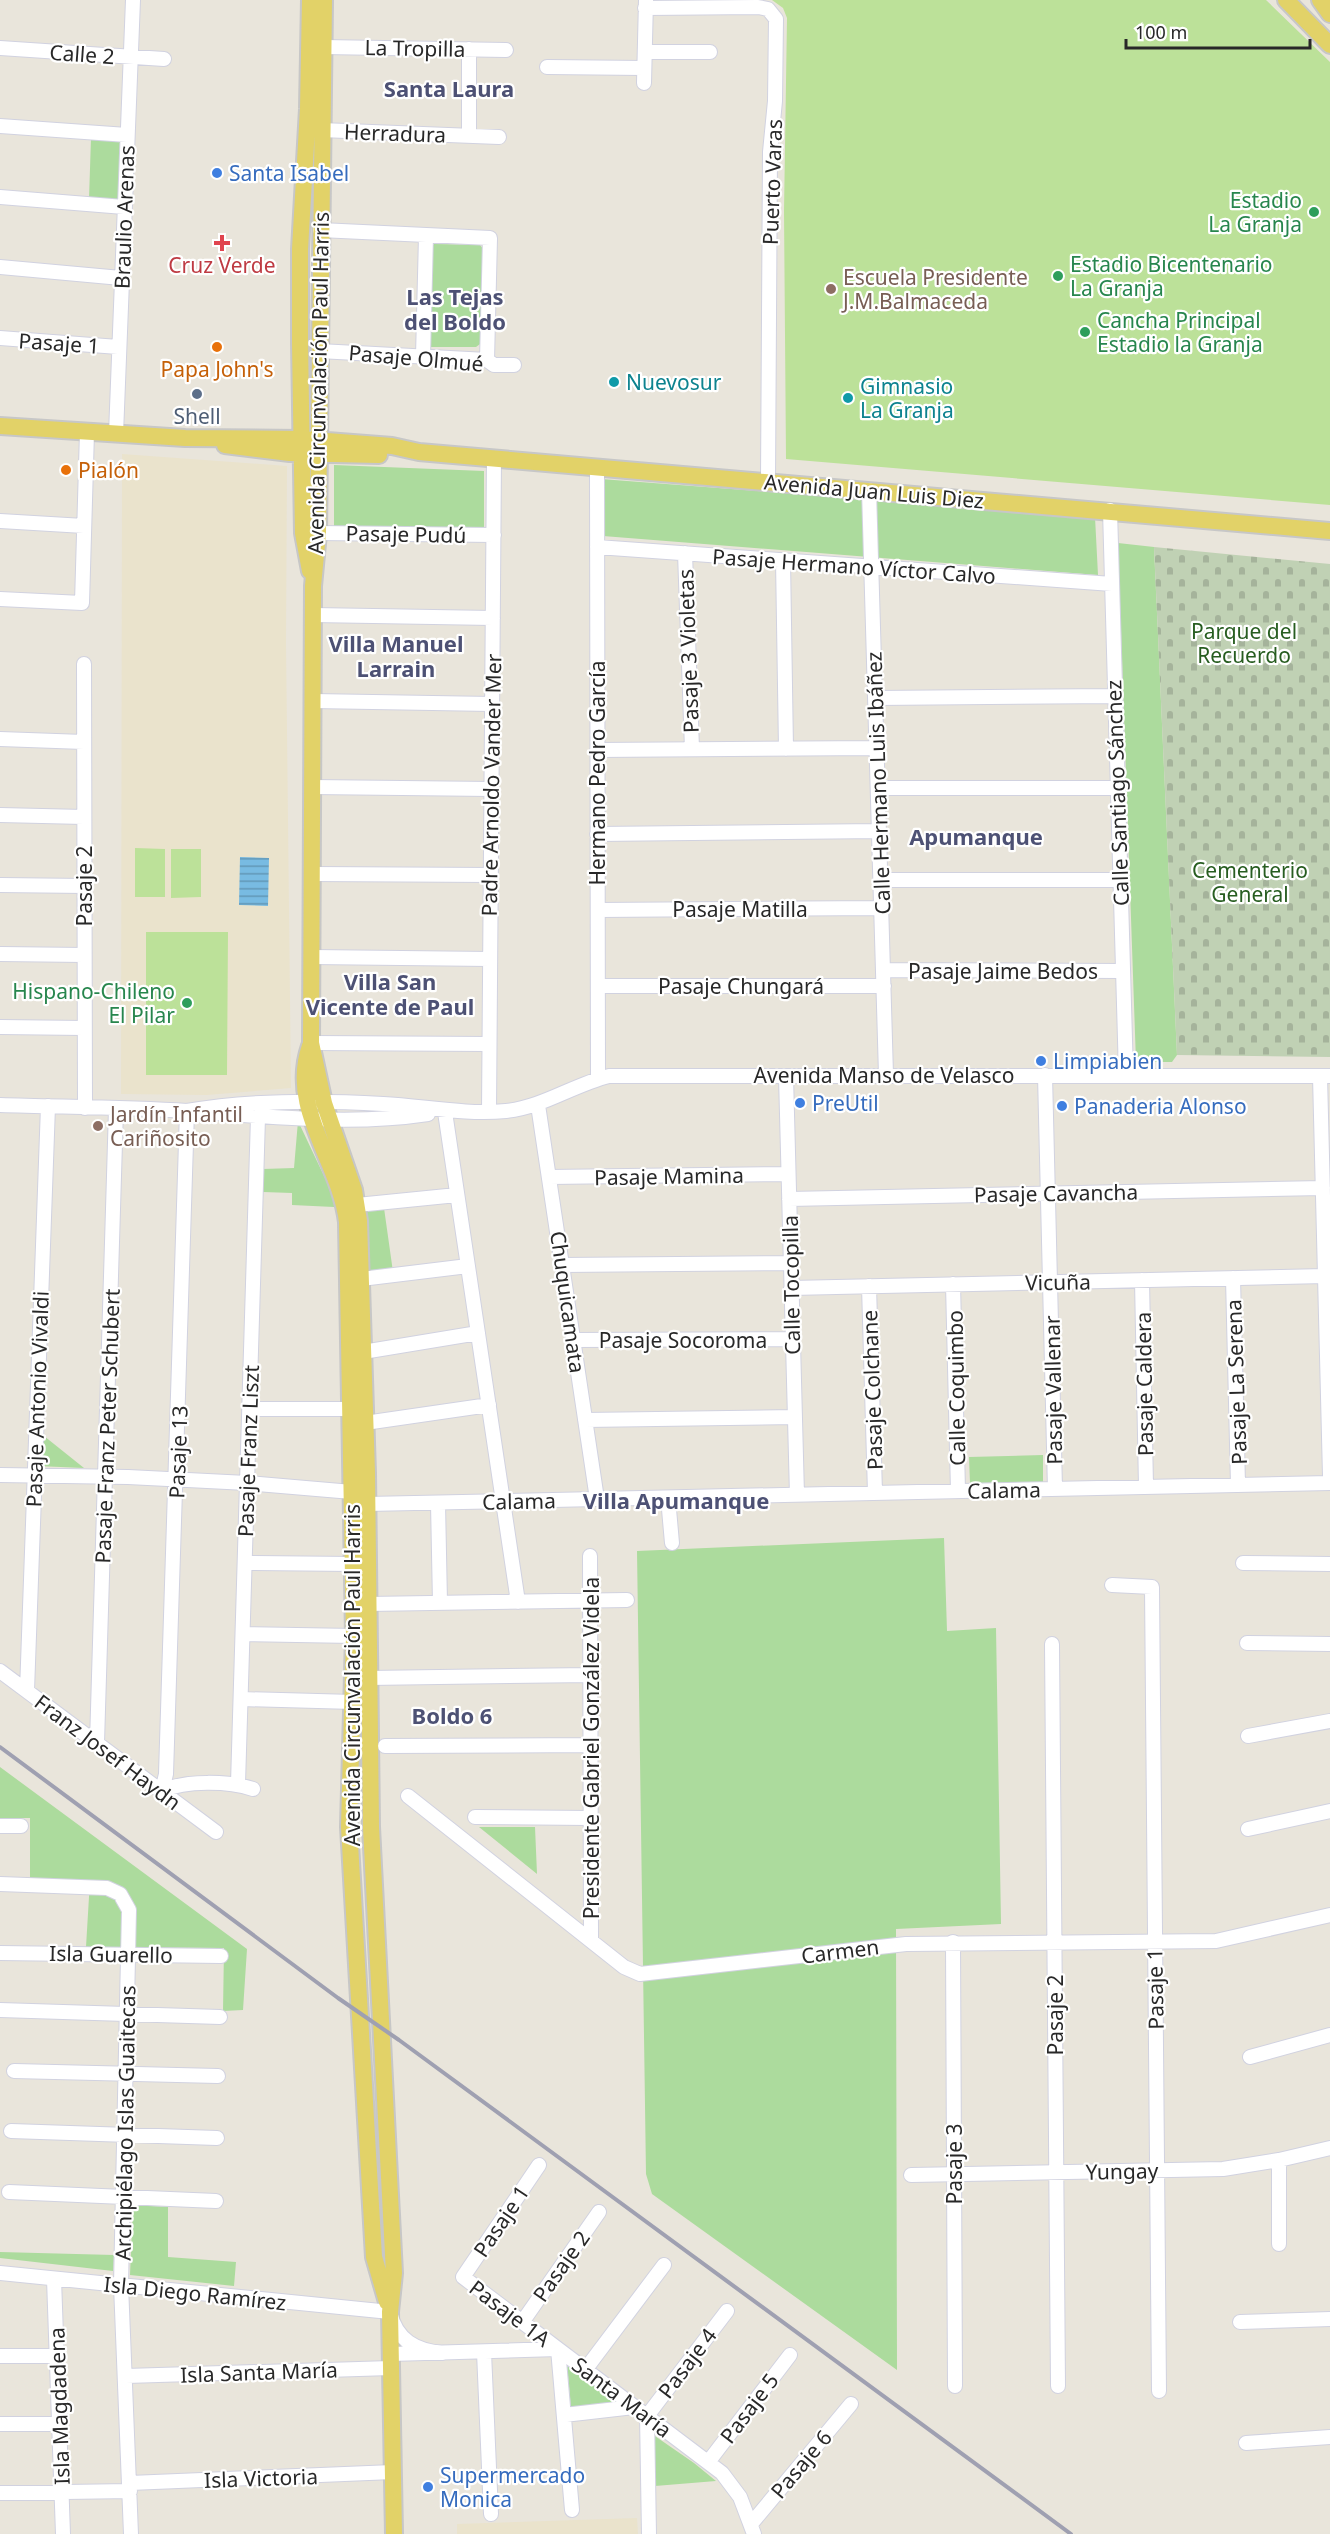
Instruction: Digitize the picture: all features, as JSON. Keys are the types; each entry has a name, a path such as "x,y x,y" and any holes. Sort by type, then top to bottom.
{"main road":[{"name":"Avenida Circunvalación Paul Harris","path":"310,0 308,109 300,249 301,446 303,533 314,586"},
{"name":"Avenida Circunvalación Paul Harris","path":"324,0 318,533 313,615 311,1043 326,1111 357,1205 367,1504 371,1827 394,2273 390,2312 394,2534"},
{"path":"1286,0 1330,44"},
{"path":"1320,0 1330,14"},
{"name":"Avenida Juan Luis Diez","path":"0,426 185,438 260,450 301,446 389,455 419,452 1110,510 1330,531"},
{"name":"Avenida Circunvalación Paul Harris","path":"311,1043 304,1068 306,1102 341,1190 345,1208 354,1636 349,1827 374,2257 390,2312"}],"street":[{"name":"Braulio Arenas","path":"116,434 133,0"},
{"path":"644,83 646,4"},
{"name":"Puerto Varas","path":"646,4 758,7 768,9 776,19 775,101 770,152 768,482"},
{"name":"La Tropilla","path":"323,47 506,50"},
{"name":"Calle 2","path":"0,48 164,59"},
{"name":"Herradura","path":"469,136 470,49"},
{"path":"645,52 710,52"},
{"path":"547,67 645,68"},
{"path":"0,126 127,135"},
{"name":"Herradura","path":"321,130 499,137"},
{"path":"0,197 124,207"},
{"path":"320,230 490,238 487,360"},
{"path":"423,357 426,236"},
{"path":"0,267 121,278"},
{"name":"Pasaje 1","path":"0,338 118,347"},
{"name":"Pasaje Olmué","path":"319,351 487,360 494,365 514,365"},
{"path":"0,599 82,603 87,432"},
{"name":"Padre Arnoldo Vander Mer","path":"489,1112 494,459"},
{"name":"Hermano Pedro García","path":"597,467 598,1079"},
{"name":"Calle Hermano Luis Ibáñez","path":"869,490 886,1075"},
{"name":"Calle Santiago Sánchez","path":"1110,510 1126,1075"},
{"path":"0,521 84,526"},
{"name":"Pasaje Pudú","path":"318,533 494,535"},
{"name":"Pasaje Hermano Víctor Calvo","path":"597,547 1112,584"},
{"name":"Pasaje 3 Violetas","path":"685,553 692,749"},
{"path":"783,560 786,749"},
{"path":"313,615 493,618"},
{"name":"Pasaje 2","path":"84,664 85,1107"},
{"path":"875,698 1114,696"},
{"path":"313,701 492,704"},
{"path":"0,739 84,742"},
{"path":"597,750 877,748"},
{"path":"312,786 491,789"},
{"path":"878,788 1117,788"},
{"path":"0,815 84,818"},
{"path":"597,834 879,831"},
{"path":"312,874 490,875"},
{"path":"880,880 1119,880"},
{"path":"0,885 85,886"},
{"name":"Pasaje Matilla","path":"598,910 881,908"},
{"path":"0,954 84,955"},
{"path":"312,957 490,959"},
{"name":"Pasaje Jaime Bedos","path":"883,970 1122,971"},
{"name":"Pasaje Chungará","path":"598,986 884,986"},
{"path":"0,1027 84,1028"},
{"path":"311,1043 489,1044"},
{"name":"Pasaje Vallenar","path":"1045,1075 1055,1490"},
{"name":"Avenida Manso de Velasco","path":"187,1111 311,1119 326,1111 384,1104 445,1112 489,1112 538,1105 588,1081 609,1076 1325,1076"},
{"name":"Calle Tocopilla","path":"786,1076 796,1495"},
{"path":"1325,1076 1323,1188 1330,1476"},
{"name":"Avenida Manso de Velasco","path":"187,1111 255,1103 306,1102 326,1111"},
{"path":"0,1105 187,1111"},
{"name":"Chuquicamata","path":"538,1105 597,1499"},
{"name":"Pasaje Antonio Vivaldi","path":"27,1691 48,1106"},
{"name":"Pasaje Franz Peter Schubert","path":"97,1743 116,1108"},
{"name":"Pasaje 13","path":"162,1791 166,1774 177,1479 187,1111"},
{"path":"445,1112 518,1602"},
{"name":"Pasaje Franz Liszt","path":"238,1784 258,1117"},
{"name":"Pasaje Mamina","path":"549,1177 788,1174"},
{"name":"Pasaje Cavancha","path":"789,1199 1323,1188"},
{"path":"357,1205 458,1195"},
{"path":"562,1264 791,1263"},
{"path":"361,1279 468,1266"},
{"name":"Vicuña","path":"791,1288 1325,1276"},
{"name":"Pasaje La Serena","path":"1233,1278 1238,1485"},
{"name":"Pasaje Caldera","path":"1142,1280 1146,1488"},
{"name":"Calle Coquimbo","path":"953,1284 958,1491"},
{"name":"Pasaje Colchane","path":"869,1286 874,1493"},
{"path":"363,1352 478,1334"},
{"name":"Pasaje Socoroma","path":"573,1340 793,1339"},
{"path":"365,1423 489,1405"},
{"path":"250,1409 350,1409"},
{"path":"585,1420 795,1417"},
{"path":"0,1475 105,1476 247,1482 352,1492 367,1504"},
{"name":"Calama","path":"367,1504 1330,1483"},
{"path":"668,1498 672,1543"},
{"path":"438,1503 440,1603"},
{"name":"Presidente Gabriel González Videla","path":"590,1556 591,1939"},
{"path":"245,1563 353,1564"},
{"path":"1243,1563 1330,1564"},
{"name":"Pasaje 1","path":"1112,1585 1152,1587 1159,2391"},
{"path":"368,1604 627,1600"},
{"path":"243,1634 354,1636"},
{"path":"1247,1643 1330,1644"},
{"name":"Pasaje 2","path":"1052,1644 1058,2386"},
{"name":"Franz Josef Haydn","path":"0,1671 216,1832"},
{"path":"368,1678 590,1675"},
{"path":"241,1699 354,1702"},
{"path":"1248,1736 1330,1721"},
{"path":"385,1746 590,1745"},
{"path":"162,1791 181,1784 238,1784 253,1788"},
{"name":"Carmen","path":"408,1796 624,1967 640,1974 881,1946 953,1942 1216,1941 1330,1915"},
{"path":"1248,1829 1330,1811"},
{"path":"475,1817 590,1818"},
{"path":"0,1826 21,1826"},
{"name":"Archipiélago Islas Guaitecas","path":"0,1884 100,1887 120,1894 129,1910 122,2285 131,2534"},
{"name":"Pasaje 3","path":"953,1942 955,2386"},
{"name":"Isla Guarello","path":"0,1953 221,1956"},
{"path":"0,2010 220,2017"},
{"path":"1250,2057 1330,2036"},
{"path":"14,2071 218,2076"},
{"path":"11,2131 218,2138"},
{"name":"Yungay","path":"911,2175 1223,2169 1279,2160 1330,2148"},
{"path":"1279,2160 1279,2244"},
{"name":"Pasaje 1","path":"463,2277 539,2165"},
{"path":"9,2192 216,2201"},
{"name":"Pasaje 2","path":"523,2321 599,2211"},
{"path":"585,2370 664,2265"},
{"name":"Isla Diego Ramírez","path":"0,2273 390,2312"},
{"name":"Pasaje 1A","path":"463,2277 558,2349"},
{"name":"Isla Magdadena","path":"54,2279 63,2534"},
{"name":"Pasaje 4","path":"647,2416 727,2311"},
{"name":"Santa María","path":"390,2312 399,2334 410,2345 426,2352 558,2349 708,2461 735,2488 753,2529"},
{"path":"1240,2322 1330,2319"},
{"path":"558,2349 572,2510"},
{"path":"484,2352 491,2514"},
{"name":"Santa María","path":"391,2361 443,2353"},
{"name":"Pasaje 5","path":"708,2461 790,2355"},
{"path":"0,2356 57,2356"},
{"name":"Isla Santa María","path":"126,2376 391,2361"},
{"name":"Pasaje 6","path":"753,2529 851,2404"},
{"path":"564,2415 634,2407"},
{"path":"647,2416 650,2534"},
{"path":"0,2424 59,2424"},
{"path":"1246,2443 1330,2437"},
{"name":"Isla Victoria","path":"0,2493 62,2492 393,2472"}],"shaded area":[{"name":"Hispano-Chileno El Pilar","path":"122,454 287,466 286,643 291,1088 207,1095 121,1094"},
{"path":"637,2518 638,2534 457,2534 457,2524"}],"green space":[{"name":"Estadio Bicentenario La Granja","path":"772,0 1266,0 1330,62 1330,505 786,459 784,211 787,18 783,8"},
{"path":"91,138 120,139 118,202 89,199"},
{"path":"434,244 480,245 484,250 480,344 476,347 429,347 429,250"},
{"path":"334,465 484,471 484,528 334,527"},
{"path":"601,479 1095,517 1098,575 603,536"},
{"path":"1118,543 1154,547 1177,1055 1172,1062 1136,1062"},
{"path":"1154,547 1330,564 1330,1057 1177,1055"},
{"path":"135,848 165,849 165,897 135,897"},
{"path":"171,849 201,849 201,897 171,898"},
{"name":"Hispano-Chileno El Pilar","path":"146,932 228,932 227,1075 146,1075"},
{"path":"298,1121 334,1197 334,1207 292,1205 292,1193 263,1192 263,1169 294,1168"},
{"path":"384,1208 393,1272 365,1276 363,1212"},
{"path":"39,1432 84,1468 37,1466"},
{"path":"1043,1455 1043,1482 970,1483 969,1457"},
{"path":"944,1538 947,1631 996,1628 1001,1924 896,1929 897,2370 652,2194 646,2174 637,1551"},
{"path":"0,1767 247,1949 243,2010 223,2011 224,1948 86,1947 90,1880 30,1880 30,1818 0,1818"},
{"path":"479,1827 535,1827 537,1874"},
{"path":"133,2205 168,2207 168,2257 236,2262 234,2286 130,2275"},
{"path":"0,2252 114,2255 113,2271 0,2258"},
{"path":"567,2364 621,2405 571,2408"},
{"path":"652,2434 694,2463 716,2481 655,2486"}],"water":[{"path":"240,857 269,858 268,906 239,905"}],"railway":[{"path":"0,1747 338,1998 399,2040 1071,2534"}],"place":[{"name":"Santa Isabel","path":"217,173"},
{"name":"Estadio La Granja","path":"1314,212"},
{"name":"Cruz Verde","path":"222,243"},
{"name":"Estadio Bicentenario La Granja","path":"1058,276"},
{"name":"Escuela Presidente J.M.Balmaceda","path":"831,289"},
{"name":"Cancha Principal Estadio la Granja","path":"1085,332"},
{"name":"Papa John's","path":"217,347"},
{"name":"Nuevosur","path":"614,382"},
{"name":"Shell","path":"197,394"},
{"name":"Gimnasio La Granja","path":"848,398"},
{"name":"Pialón","path":"66,470"},
{"name":"Hispano-Chileno El Pilar","path":"187,1003"},
{"name":"Limpiabien","path":"1041,1061"},
{"name":"PreUtil","path":"800,1103"},
{"name":"Panaderia Alonso","path":"1062,1106"},
{"name":"Jardín Infantil Cariñosito","path":"98,1126"},
{"name":"Supermercado Monica","path":"428,2487"}],"district":[{"name":"Santa Laura","path":"449,88"},
{"name":"Las Tejas del Boldo","path":"455,308"},
{"name":"Villa Manuel Larrain","path":"396,656"},
{"name":"Apumanque","path":"976,836"},
{"name":"Villa San Vicente de Paul","path":"390,994"},
{"name":"Villa Apumanque","path":"676,1500"},
{"name":"Boldo 6","path":"452,1715"}],"park label":[{"name":"Parque del Recuerdo","path":"1244,643"},
{"name":"Cementerio General","path":"1250,882"}]}
